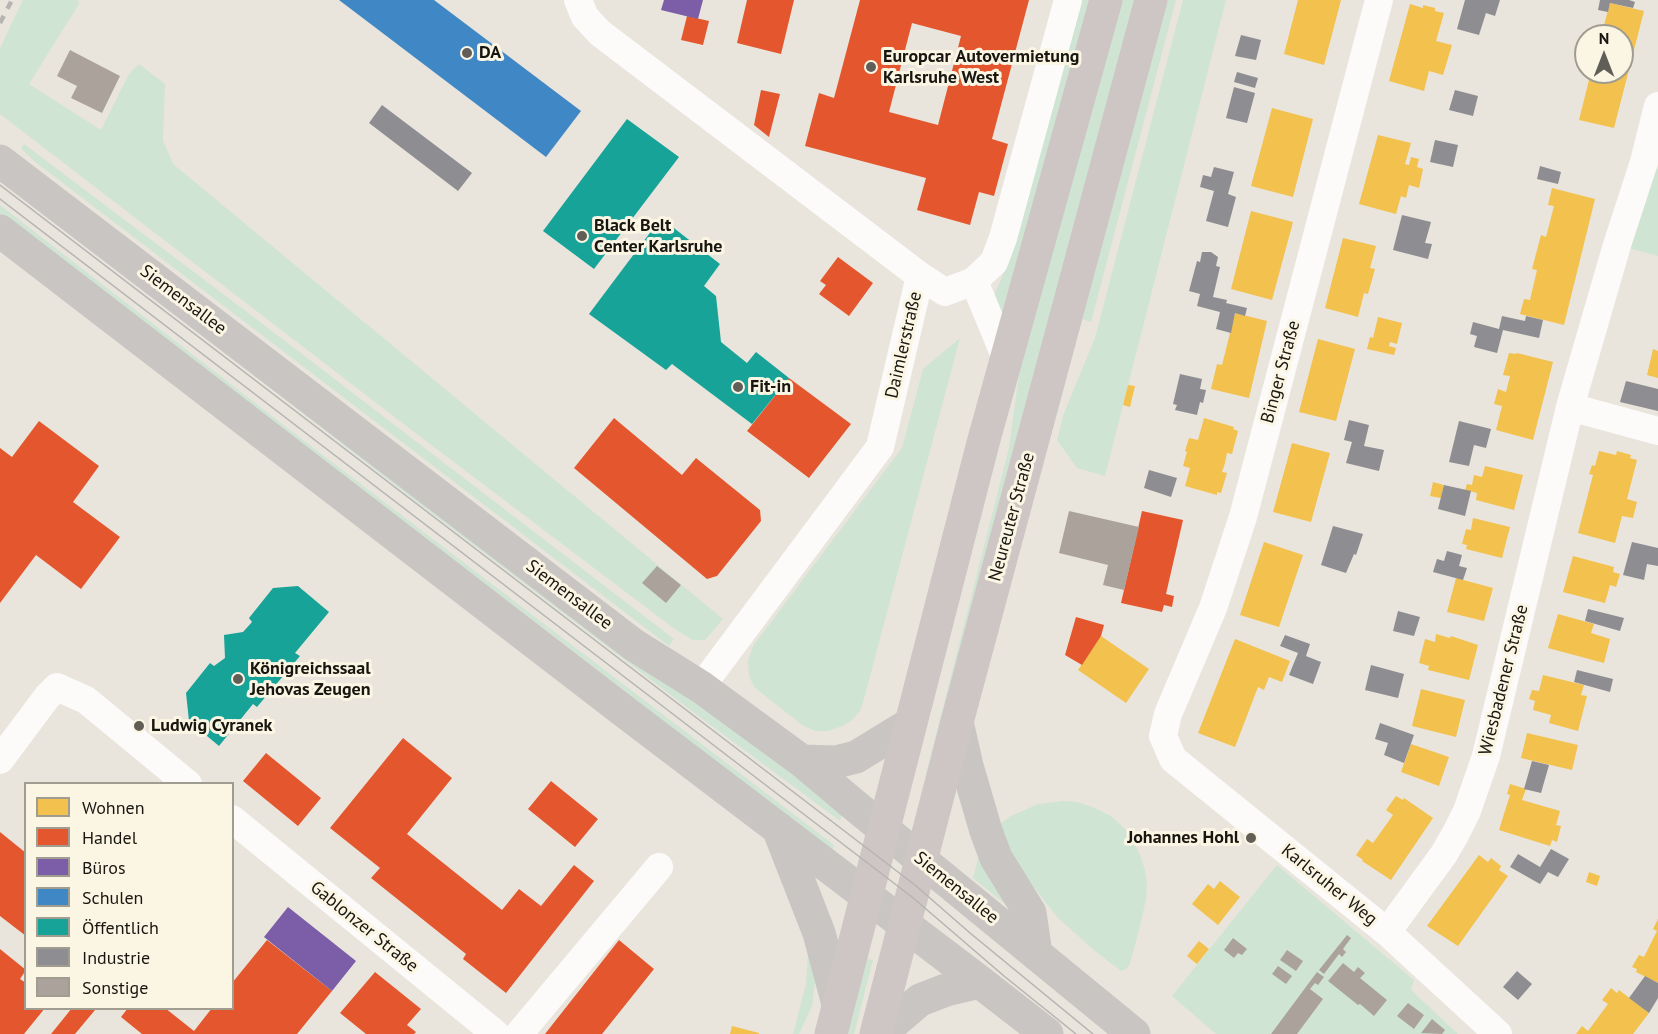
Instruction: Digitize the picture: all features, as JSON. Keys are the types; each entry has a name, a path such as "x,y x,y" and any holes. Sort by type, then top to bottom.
{"main road":[{"path":"834,1019 983,443 1106,0"},
{"name":"Neureuter Straße","path":"878,1034 957,722 1151,0"},
{"name":"Siemensallee","path":"0,160 634,645 701,687 802,761 1134,1034"},
{"path":"0,231 1047,1034"},
{"path":"957,722 980,814 996,858 1030,914 1036,954"},
{"path":"802,761 836,762 856,757 910,724"},
{"path":"778,828 819,933 834,1019"},
{"path":"878,1034 920,1000 945,990 980,981"}],"street":[{"name":"Daimlerstraße","path":"578,0 585,17 600,33 920,276 880,447 701,687"},
{"path":"920,276 945,292 974,280 994,262 1003,238 1068,0"},
{"name":"Binger Straße","path":"1163,736 1168,714 1213,608 1243,517 1378,0"},
{"name":"Wiesbadener Straße","path":"1387,932 1444,854 1467,811 1486,756 1570,407 1617,245 1644,162 1658,106"},
{"path":"974,280 1007,361"},
{"path":"1570,407 1658,431"},
{"path":"0,760 57,687 86,700 187,782"},
{"name":"Karlsruher Weg","path":"1163,736 1173,759 1387,932 1498,1034"},
{"name":"Gablonzer Straße","path":"234,821 496,1034"},
{"path":"519,1034 658,867"}],"green space":[{"path":"23,0 78,0 79,4 29,84 101,130 129,74 139,64 165,84 163,140 173,164 723,619 705,640 692,640 672,627 0,114 0,48"},
{"path":"1078,0 1092,0 1004,318 994,295 1006,268"},
{"path":"1119,0 1135,0 921,794 1009,448 1019,375"},
{"path":"1166,0 1176,0 1091,322 1082,319"},
{"path":"1183,0 1226,0 1105,476 1077,468 1057,440 1064,413 1095,338"},
{"path":"24,144 674,639 669,646 34,161 21,148"},
{"path":"1644,162 1658,169 1658,256 1617,245"},
{"path":"0,178 845,803 840,821 413,499"},
{"path":"0,205 290,430 834,845 832,852 555,637 0,215"},
{"path":"960,338 860,711 851,721 842,726 828,731 815,731 802,725 754,687 749,676 748,660 753,646 902,448 923,369"},
{"path":"1077,802 1111,816 1132,838 1140,855 1145,870 1146,898 1130,964 1121,971 1058,918 1024,875 1005,840 1000,824 1009,817 1038,804"},
{"path":"980,851 1010,908 973,878"},
{"path":"1277,865 1414,980 1411,990 1458,1034 1216,1034 1172,996"},
{"path":"809,935 816,974 812,1006 799,1034 793,1034 806,984"},
{"path":"867,959 873,960 854,1034 848,1034"}],"building: Wohnen":[{"path":"1298,0 1341,0 1324,65 1284,54"},
{"path":"1610,3 1644,11 1634,50 1634,24 1604,24"},
{"path":"1410,4 1423,8 1423,5 1435,8 1435,11 1444,13 1436,41 1452,45 1443,75 1429,71 1424,91 1389,81"},
{"path":"1588,84 1625,84 1614,128 1579,120"},
{"path":"1272,108 1313,119 1293,197 1251,186"},
{"path":"1378,135 1411,143 1405,164 1409,165 1411,157 1419,159 1417,167 1423,169 1419,188 1409,185 1406,198 1401,196 1396,214 1359,204"},
{"path":"1552,188 1595,199 1564,325 1520,314 1524,299 1530,300 1537,270 1532,269 1541,235 1546,237 1554,206 1548,205"},
{"path":"1251,211 1293,222 1272,300 1231,289"},
{"path":"1343,238 1376,246 1370,268 1375,269 1368,294 1364,293 1358,317 1325,308"},
{"path":"1235,313 1267,321 1249,398 1211,389 1217,364 1222,365"},
{"path":"1378,317 1402,323 1397,344 1390,342 1389,346 1396,348 1394,355 1367,349 1370,337 1373,338"},
{"path":"1318,339 1355,349 1336,421 1299,412"},
{"path":"1653,349 1658,351 1658,378 1647,375"},
{"path":"1509,353 1553,362 1533,440 1496,430 1502,406 1494,404 1498,389 1506,392 1510,376 1503,375"},
{"path":"1128,385 1135,386 1130,407 1123,405"},
{"path":"1204,418 1234,427 1233,429 1238,431 1232,454 1227,453 1222,472 1227,473 1221,493 1217,492 1217,495 1185,486 1190,468 1183,466 1187,452 1185,451 1189,438 1198,440"},
{"path":"1292,443 1330,453 1311,522 1273,512"},
{"path":"1599,451 1616,455 1617,451 1631,455 1630,458 1637,460 1627,499 1637,502 1633,518 1622,516 1615,543 1578,533 1593,475 1589,474 1592,465 1595,466"},
{"path":"1485,466 1523,475 1514,510 1476,500 1477,493 1465,490 1467,484 1472,485 1474,475 1482,477"},
{"path":"1433,482 1444,485 1441,498 1430,496"},
{"path":"1473,518 1510,527 1502,558 1466,549 1467,545 1462,544 1466,529 1471,530"},
{"path":"1264,542 1303,555 1279,627 1240,615"},
{"path":"1573,556 1614,567 1613,572 1620,574 1616,587 1610,585 1605,603 1563,592"},
{"path":"1456,578 1493,588 1484,621 1447,612"},
{"path":"1558,614 1594,624 1591,633 1610,639 1604,663 1548,648"},
{"path":"1436,634 1450,638 1451,636 1478,645 1469,680 1428,670 1429,666 1419,663 1425,639 1435,642"},
{"path":"1101,636 1149,669 1126,703 1078,670"},
{"path":"1235,639 1290,661 1282,682 1269,677 1264,690 1258,687 1235,747 1198,733"},
{"path":"1543,675 1584,685 1581,695 1587,696 1578,731 1549,723 1551,715 1533,710 1535,701 1529,699 1532,690 1539,691"},
{"path":"1421,689 1465,700 1456,737 1412,726"},
{"path":"1527,733 1578,745 1572,770 1521,758"},
{"path":"1411,744 1449,757 1439,786 1401,772"},
{"path":"1510,784 1526,789 1522,800 1560,811 1556,825 1561,826 1557,842 1552,840 1550,846 1499,830 1510,795 1507,794"},
{"path":"1396,796 1403,800 1404,798 1433,818 1391,880 1356,855 1367,839 1373,843 1393,815 1386,810"},
{"path":"1479,855 1488,862 1491,858 1501,866 1499,870 1508,876 1458,946 1427,926"},
{"path":"1589,872 1600,876 1597,886 1586,882"},
{"path":"1220,881 1240,897 1218,925 1192,904 1208,884 1214,889"},
{"path":"1658,919 1658,983 1636,972 1637,969 1632,967 1639,955 1644,957 1657,931 1653,929"},
{"path":"1199,941 1209,949 1197,964 1187,956"},
{"path":"1611,988 1617,993 1619,990 1649,1013 1633,1034 1576,1034 1582,1026 1588,1031 1608,1004 1602,1000"},
{"path":"732,1026 759,1033 759,1034 730,1034"}],"building: Handel":[{"path":"747,0 794,0 781,54 737,43"},
{"path":"860,0 1029,0 992,139 1008,144 994,196 979,192 970,225 917,210 926,178 805,146 819,93 834,98","holes":["912,23 961,36 938,125 889,112"]},
{"path":"687,16 709,21 703,45 681,40"},
{"path":"761,90 780,94 769,137 754,125"},
{"path":"838,257 873,283 849,316 819,294 826,285 820,281"},
{"path":"789,378 851,424 809,478 747,431"},
{"path":"614,418 682,475 696,458 760,510 761,521 717,576 707,579 574,468"},
{"path":"39,421 99,466 73,502 120,537 81,589 36,555 0,603 0,448 12,457"},
{"path":"1142,511 1183,520 1166,594 1174,596 1172,607 1164,605 1162,612 1121,603"},
{"path":"1076,617 1104,625 1101,636 1082,665 1065,655"},
{"path":"403,738 452,778 407,834 502,910 519,889 541,906 574,865 594,881 506,993 463,959 466,954 371,878 380,868 330,828"},
{"path":"266,753 321,798 298,826 243,781"},
{"path":"551,781 598,819 575,847 528,809"},
{"path":"0,832 24,851 24,934 0,916"},
{"path":"267,940 332,991 297,1034 142,1034 121,1017 126,1010 168,1010 194,1031 210,1010 234,1010 234,981"},
{"path":"619,940 654,969 602,1034 545,1034"},
{"path":"0,949 24,968 20,979 24,982 24,1010 43,1010 24,1034 0,1034"},
{"path":"375,972 421,1009 407,1025 416,1032 414,1034 366,1034 340,1013"},
{"path":"70,1010 95,1010 75,1034 51,1034"}],"building: Büros":[{"path":"664,0 703,0 698,19 661,10"},
{"path":"288,907 356,961 332,991 264,937"}],"building: Schulen":[{"path":"339,0 434,0 581,111 546,157"}],"building: Öffentlich":[{"path":"627,119 679,157 594,269 543,231"},
{"path":"661,218 720,264 704,286 716,296 721,342 747,363 756,352 789,378 752,424 672,364 666,370 589,314"},
{"name":"Königreichssaal Jehovas Zeugen","path":"298,586 329,612 295,653 300,656 257,707 253,704 219,746 189,721 186,693 210,663 214,666 225,658 224,635 243,632 252,622 249,618 273,588"}],"building: Industrie":[{"path":"1465,0 1500,0 1495,16 1486,13 1479,35 1457,29"},
{"path":"1600,0 1635,2 1633,8 1610,3 1608,12 1598,10"},
{"path":"1241,35 1261,40 1256,60 1235,56"},
{"path":"1237,72 1258,78 1255,88 1234,82"},
{"path":"1234,87 1255,93 1247,123 1226,118"},
{"path":"1455,90 1478,96 1473,116 1449,110"},
{"path":"382,105 472,173 458,191 369,123"},
{"path":"1435,140 1458,145 1453,167 1430,162"},
{"path":"1540,166 1561,172 1558,184 1537,179"},
{"path":"1214,167 1234,172 1228,194 1236,197 1228,227 1206,221 1214,191 1200,187 1203,175 1211,177"},
{"path":"1402,215 1431,222 1425,243 1432,244 1428,259 1393,250"},
{"path":"1202,252 1211,252 1218,257 1216,266 1220,267 1213,297 1247,308 1245,316 1235,313 1231,333 1216,329 1220,312 1197,306 1200,294 1189,291 1197,261 1200,262"},
{"path":"1502,316 1525,321 1526,316 1543,320 1539,338 1503,330 1497,353 1474,347 1477,336 1470,334 1473,322 1499,329"},
{"path":"1180,374 1202,379 1200,389 1206,390 1197,415 1175,410 1177,405 1173,404"},
{"path":"1626,381 1658,389 1658,411 1620,402"},
{"path":"1349,420 1369,425 1364,446 1384,450 1379,471 1346,463 1352,442 1344,440"},
{"path":"1459,421 1491,429 1486,448 1474,445 1469,466 1449,462"},
{"path":"1149,470 1177,478 1171,497 1144,488"},
{"path":"1444,485 1471,491 1465,516 1438,509"},
{"path":"1333,526 1363,534 1356,555 1354,554 1346,573 1321,565"},
{"path":"1632,542 1658,548 1658,566 1647,564 1644,580 1623,575"},
{"path":"1447,551 1462,555 1459,566 1467,568 1463,580 1433,572 1437,559 1444,561"},
{"path":"1588,609 1624,618 1620,631 1585,621"},
{"path":"1398,611 1420,617 1414,636 1393,631"},
{"path":"1285,635 1310,644 1306,656 1321,662 1313,684 1289,675 1298,653 1280,646"},
{"path":"1371,665 1404,674 1398,698 1365,690"},
{"path":"1577,670 1613,679 1610,692 1574,682"},
{"path":"1380,723 1414,735 1404,763 1384,755 1388,743 1375,739"},
{"path":"1532,761 1549,765 1541,793 1524,789"},
{"path":"1551,849 1569,859 1558,877 1548,872 1540,884 1510,867 1518,854 1540,867"},
{"path":"1517,971 1532,984 1518,1000 1503,987"},
{"path":"1645,976 1658,983 1658,998 1649,1013 1629,998"}],"building: Sonstige":[{"path":"70,50 120,76 102,113 71,98 77,86 57,76"},
{"path":"1069,511 1139,527 1124,590 1103,585 1108,565 1059,553"},
{"path":"657,566 681,585 666,603 642,583"},
{"path":"1347,935 1351,938 1343,949 1346,952 1342,957 1339,954 1324,974 1319,970"},
{"path":"1233,938 1247,949 1242,955 1238,953 1234,958 1224,950"},
{"path":"1287,950 1303,961 1296,971 1280,960"},
{"path":"1343,963 1354,972 1358,967 1365,973 1360,978 1387,1000 1374,1016 1328,981"},
{"path":"1278,966 1292,976 1286,984 1272,974"},
{"path":"1317,972 1324,977 1318,985 1315,983 1310,989 1323,999 1297,1034 1271,1034"},
{"path":"1408,1003 1424,1015 1414,1029 1397,1016"},
{"path":"1432,1019 1445,1030 1442,1034 1421,1033"}],"tram line":[{"path":"0,185 915,885 1093,1034"},
{"path":"0,199 912,897 1076,1034"}],"railway":[{"path":"0,23 12,0"}],"place":[{"name":"DA","path":"467,53"},
{"name":"Europcar Autovermietung Karlsruhe West","path":"871,67"},
{"name":"Black Belt Center Karlsruhe","path":"582,236"},
{"name":"Fit-in","path":"738,387"},
{"name":"Königreichssaal Jehovas Zeugen","path":"238,679"},
{"name":"Ludwig Cyranek","path":"139,726"},
{"name":"Johannes Hohl","path":"1251,838"}]}
